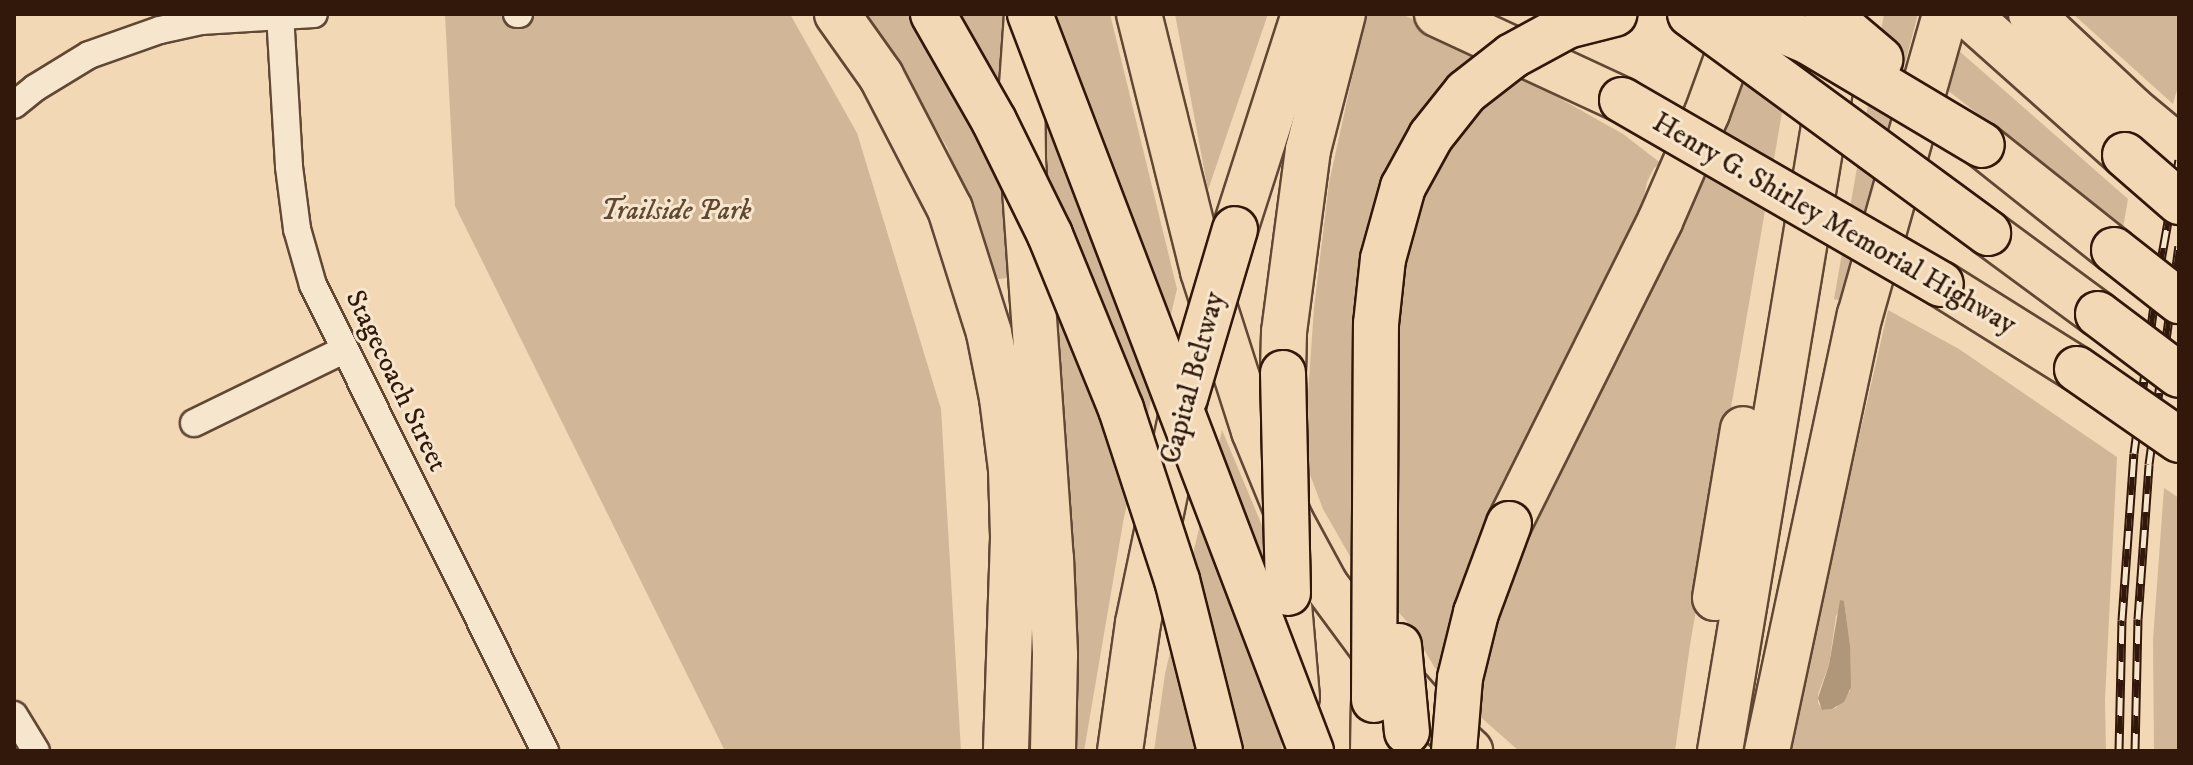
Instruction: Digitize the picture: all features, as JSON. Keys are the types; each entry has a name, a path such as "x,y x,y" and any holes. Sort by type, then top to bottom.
{"highway":[{"path":"837,14 881,76 926,158 950,209 989,333 1002,398 1011,482 1012,611 1006,751"},
{"path":"933,14 994,121 1050,235 1121,409 1177,580 1220,751"},
{"path":"1029,14 1022,86 1030,277 1051,558 1055,655 1053,751"},
{"path":"1029,14 1311,751"},
{"path":"1139,14 1210,296 1254,431 1291,521 1325,584 1376,653 1425,709 1470,751"},
{"path":"1437,14 1622,100"},
{"name":"Henry G. Shirley Memorial Highway","path":"1484,14 1622,100 1941,284 2077,369 2179,440"},
{"path":"1396,745 1374,700 1374,389 1383,259 1403,187 1431,136 1466,92 1512,56 1567,26 1614,14"},
{"path":"1690,14 2179,375"},
{"path":"1724,14 1769,25 1809,42 1982,145"},
{"path":"1454,751 1460,678 1476,613 1509,524 1660,221 1707,113 1743,14"},
{"path":"1694,751 1727,521 1815,14"},
{"path":"1827,14 1982,145 2179,301"},
{"path":"1720,751 1843,14"},
{"path":"1767,751 1860,315 1945,14"},
{"path":"1967,14 2179,202"},
{"path":"2031,14 2132,109 2179,148"},
{"path":"1302,751 1288,593 1283,373 1287,304 1328,20"},
{"name":"Capital Beltway","path":"1120,751 1138,623 1185,398 1235,229 1328,20"},
{"path":"1374,389 1396,745"}],"street":[{"path":"14,105 63,69 127,40 201,21 314,14"},
{"name":"Stagecoach Street","path":"280,15 289,167 297,229 313,285 545,751"},
{"path":"194,423 344,350"},
{"path":"14,715 36,751"}],"green space":[{"name":"Trailside Park","path":"445,14 790,14 857,133 941,409 961,751 725,751 455,206"},
{"path":"867,14 1110,14 1177,289 1124,517 1084,751 1074,751 1077,669 1073,528 1055,273 998,279 947,147"},
{"path":"1175,14 1268,14 1208,190"},
{"path":"1366,14 1402,14 1465,45 1623,134 1662,164 1654,168 1647,182 1639,220 1697,190 1736,99 1763,14 1799,14 1690,645 1675,751 1519,751 1476,713 1435,668 1409,624 1351,558 1323,509 1309,472 1308,394 1314,308 1329,183"},
{"path":"1884,14 1918,14 1842,301 1834,299"},
{"path":"2073,14 2179,14 2179,83 2173,104"},
{"path":"1958,50 2128,199 2123,228 1946,89"},
{"path":"1888,310 1959,349 2117,457 2105,700 2106,751 1792,751 1811,648","holes":["1844,601 1850,645 1850,691 1836,708 1823,710 1818,703 1818,694 1829,665 1836,616"]},
{"path":"1222,430 1266,535 1282,751 1154,751 1165,674"},
{"path":"2164,488 2179,498 2179,751 2154,751 2153,640"}],"shaded area":[{"path":"1840,600 1844,601 1850,645 1851,687 1844,702 1832,709 1822,710 1818,698 1829,665"}],"railway":[{"path":"2119,751 2122,620 2134,453 2157,283 2179,160"},
{"path":"2135,751 2138,619 2149,464 2179,246"}]}
